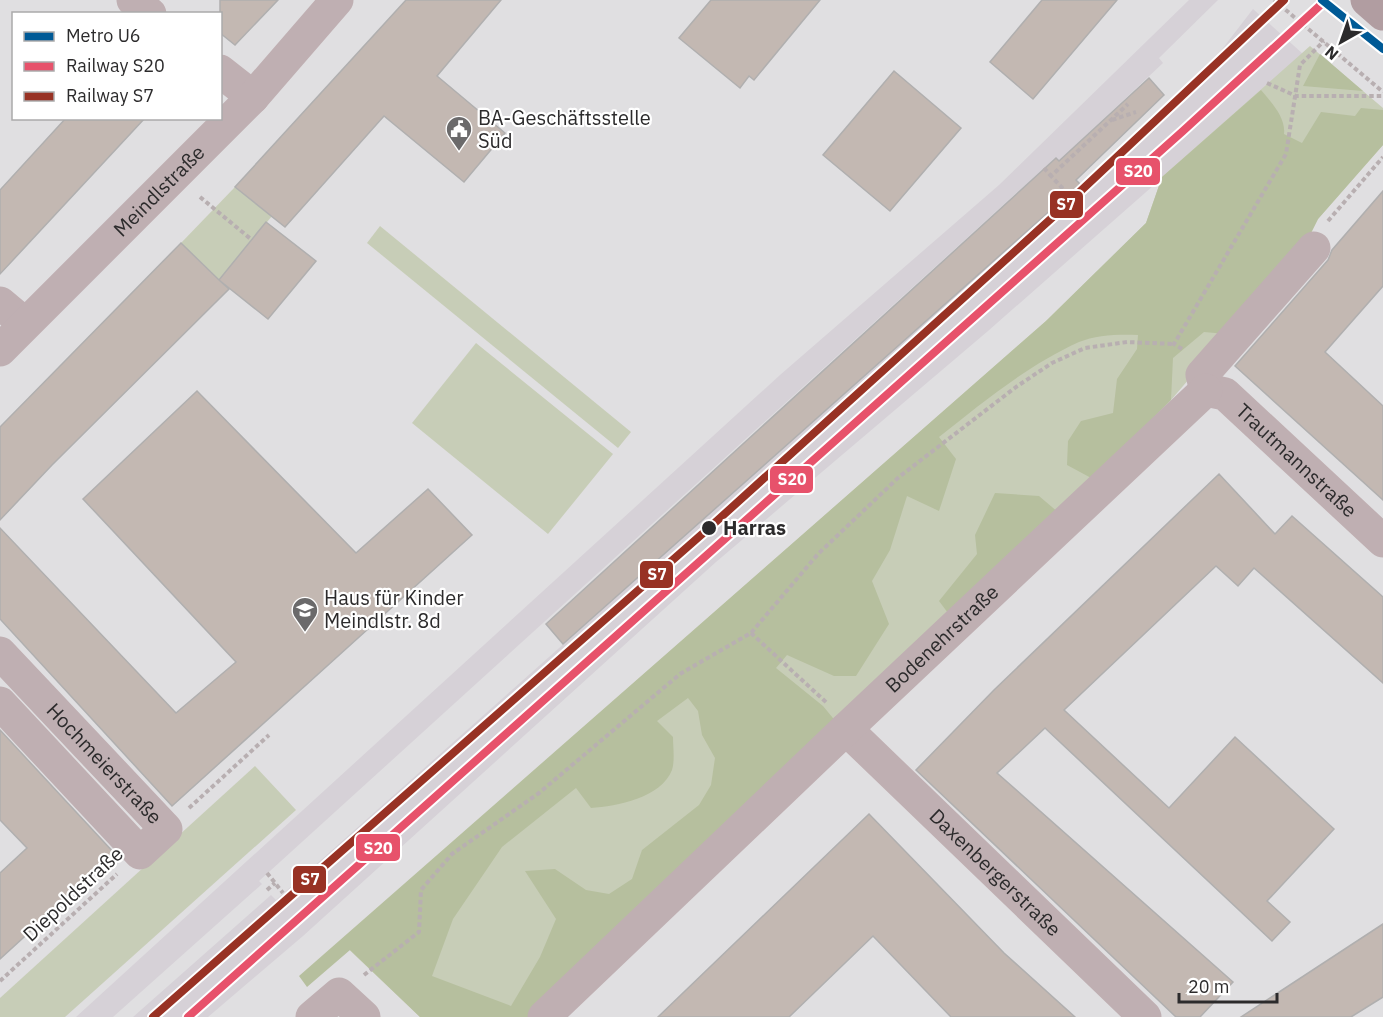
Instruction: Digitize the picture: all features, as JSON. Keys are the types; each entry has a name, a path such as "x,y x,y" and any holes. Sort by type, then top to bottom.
{"main road":[{"path":"1367,0 1383,14"}],"street":[{"path":"133,0 148,12"},
{"name":"Meindlstraße","path":"0,350 252,97 337,0"},
{"path":"222,73 252,97"},
{"name":"Bodenehrstraße","path":"544,1017 846,729 1206,380 1314,248"},
{"path":"0,303 25,324"},
{"name":"Trautmannstraße","path":"1206,380 1225,394 1383,541"},
{"name":"Hochmeierstraße","path":"0,653 166,829 140,853 0,703"},
{"name":"Daxenbergerstraße","path":"846,729 1145,1017"},
{"path":"312,1017 339,994 364,1017"}],"path":[{"path":"1275,0 1383,94"},
{"path":"1174,344 1286,154 1300,65 1324,41"},
{"path":"1267,82 1296,96 1383,94"},
{"path":"1051,176 1128,104"},
{"path":"1111,120 1136,112"},
{"path":"1314,248 1322,228 1383,157"},
{"path":"1044,168 1068,194"},
{"path":"214,208 252,240"},
{"path":"339,994 419,932 422,890 452,854 539,793 680,674 751,633 818,554 899,477 1016,387 1052,363 1085,348 1127,342 1174,344 1206,380"},
{"path":"751,633 837,712 846,729"},
{"path":"166,829 269,735"},
{"name":"Diepoldstraße","path":"0,981 140,853"},
{"path":"267,873 283,892"},
{"path":"267,890 275,883"}],"shaded area":[{"path":"1189,0 1218,0 1159,58 1163,63 1059,161 1056,158 1044,168 259,881 262,884 113,1017 76,1017 780,375 999,185"},
{"path":"1253,9 1303,54 988,331 716,562 303,936 208,1017 133,1017 271,895 276,900 1140,131 1216,57"}],"green space":[{"path":"1310,46 1383,108 1383,145 1318,219 1306,243 1171,400 1059,513 532,1017 420,1017 340,941 1046,321 1146,223 1162,177"},
{"path":"1320,54 1363,91 1303,86"},
{"path":"1261,90 1281,116 1284,134 1302,143 1321,112 1355,116 1361,108 1383,110 1383,145 1318,219 1306,243 1226,334 1204,332 1173,358 1171,400 1093,479 1067,465 1068,441 1081,421 1113,413 1117,379 1137,349 1138,335 1093,338 1060,351 1006,385 939,437 956,459 939,511 907,496 890,550 872,581 889,624 856,676 834,676 787,655 776,668 823,706 837,723 532,1017 420,1017 350,950 307,987 299,976 1046,321 1146,223 1162,177","holes":["688,698 698,711 702,735 715,758 711,785 699,805 642,850 632,879 609,894 586,890 555,869 525,871 556,919 540,957 511,1006 432,976 453,919 502,847 576,788 591,808 613,805 648,794 666,780 672,770 674,754 673,737 657,721"]},
{"path":"235,187 272,216 219,280 181,243"},
{"path":"380,226 631,432 618,448 367,243"},
{"path":"476,343 613,454 548,534 412,423"},
{"path":"995,493 1039,496 1059,513 951,617 939,601 977,554 975,535"},
{"path":"255,766 296,810 65,1017 0,1017 0,998"}],"building":[{"path":"220,0 278,0 235,45 222,35 222,12 220,12"},
{"path":"406,0 501,0 437,76 505,133 464,182 384,116 285,227 235,187"},
{"path":"711,0 820,0 754,80 749,76 740,88 679,38"},
{"path":"1042,0 1117,0 1033,99 990,62"},
{"path":"894,71 961,128 890,211 823,155"},
{"path":"1149,78 1164,95 1076,180 1080,184 563,644 546,624 1056,158 1059,161"},
{"path":"64,120 143,120 0,274 0,190"},
{"path":"1383,191 1383,286 1325,352 1383,406 1383,500 1235,366 1328,260 1332,250"},
{"path":"266,222 316,261 268,319 219,280"},
{"path":"181,243 229,289 0,520 0,427"},
{"path":"197,391 356,553 428,489 472,535 172,806 0,619 0,528 176,713 236,662 83,499"},
{"path":"1219,474 1275,534 1292,516 1383,597 1383,683 1254,568 1238,586 1216,566 1064,710 1169,808 1235,737 1334,829 1267,901 1290,922 1272,941 1045,728 997,773 1233,982 1200,1017 1176,1017 916,770 994,690"},
{"path":"0,730 115,854 0,959 0,873 27,848 0,820"},
{"path":"869,814 1004,953 1075,1017 951,1017 873,936 789,1017 658,1017"},
{"path":"1383,924 1383,997 1351,1017 1241,1017"}],"metro line":[{"name":"U6","path":"1322,0 1383,49"}],"rail line":[{"name":"S7","path":"153,1017 709,528 1054,216 1284,0"},
{"name":"S20","path":"188,1017 1183,131 1326,0"}],"place":[{"name":"BA-Geschäftsstelle Süd","path":"459,152"},
{"name":"Harras","path":"709,528"},
{"name":"Haus für Kinder Meindlstr. 8d","path":"305,633"}]}
